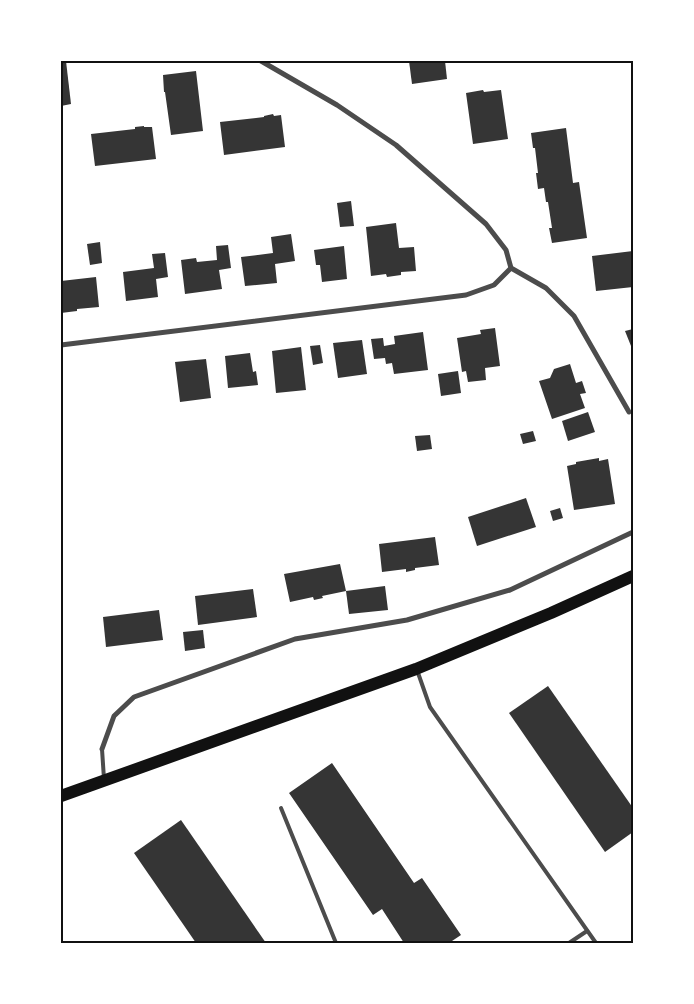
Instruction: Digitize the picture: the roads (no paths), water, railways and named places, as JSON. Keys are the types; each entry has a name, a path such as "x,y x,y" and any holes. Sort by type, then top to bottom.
{"main road":[{"path":"61,796 416,669 551,613 633,576"}],"street":[{"path":"261,61 337,106 396,145 486,224 506,250 511,268 546,288 574,316 630,412"},
{"path":"61,344 466,295 494,285 511,268"},
{"path":"102,749 114,716 134,697 295,639 407,620 510,590 633,532"}],"lane":[{"path":"416,669 430,707 596,943"},
{"path":"102,749 104,781"},
{"path":"281,808 336,943"},
{"path":"569,943 587,930"}]}
